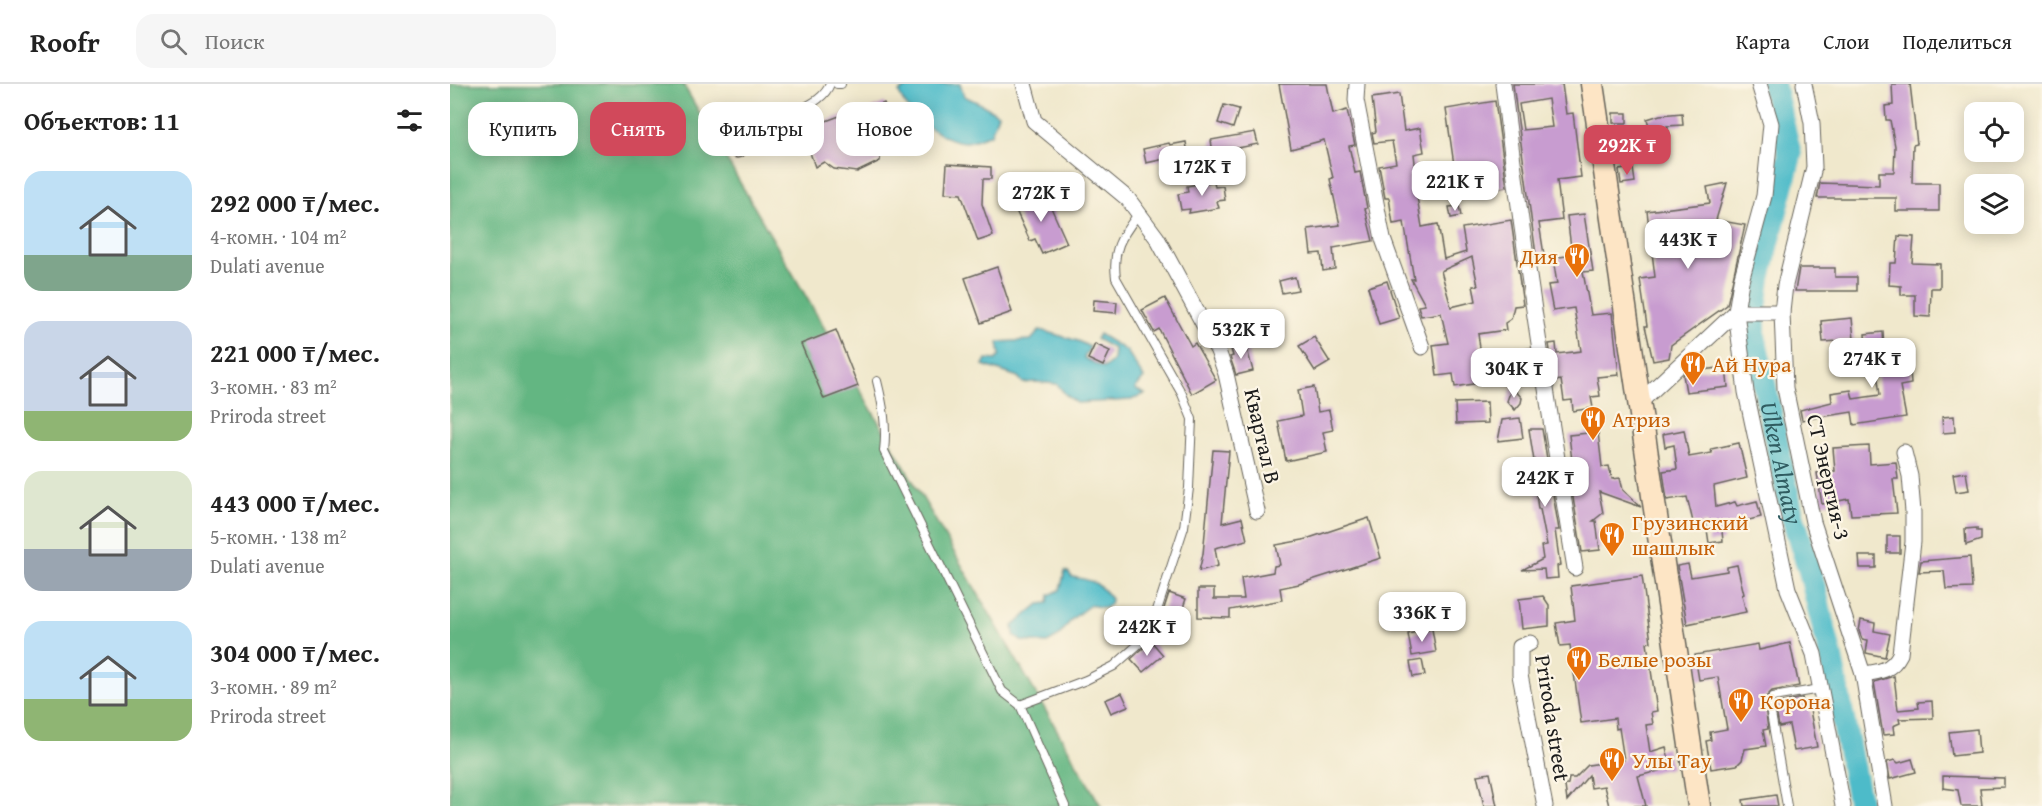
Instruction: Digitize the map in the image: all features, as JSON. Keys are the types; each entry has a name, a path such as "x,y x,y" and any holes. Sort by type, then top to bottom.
{"main road":[{"path":"1592,84 1698,806"}],"street":[{"name":"Квартал В","path":"1024,84 1034,121 1128,199 1157,238 1218,351 1226,374 1257,511"},
{"path":"1356,84 1356,100 1383,239 1422,347"},
{"path":"1503,84 1541,366 1575,568"},
{"path":"1759,84 1771,124 1764,196 1741,281 1746,392 1788,589 1814,654 1844,806"},
{"name":"СТ Энергия-3","path":"1804,84 1812,123 1814,167 1777,312 1785,388 1813,522 1863,674 1884,806"},
{"path":"1638,404 1742,312 1777,312"},
{"path":"1863,674 1882,672 1894,665 1900,654 1913,512 1910,476 1904,452"},
{"name":"Priroda street","path":"1530,643 1520,647 1520,675 1545,806"}],"lane":[{"path":"816,102 831,84"},
{"path":"1020,705 1086,680 1114,666 1149,635 1185,527 1192,420 1182,394 1116,278 1114,260 1120,240 1139,213"},
{"path":"877,381 884,405 886,429 884,451 1002,691 1020,705 1065,806"},
{"path":"1787,806 1769,702 1773,698 1820,689"}],"green space":[{"path":"450,84 683,84 698,110 698,156 725,156 1101,806 450,806"}],"water":[{"path":"912,84 960,84 964,96 998,114 991,134 967,142 955,140 934,130 934,102 904,102 899,92"},
{"path":"1040,330 1078,341 1090,347 1084,358 1104,368 1113,360 1114,349 1096,339 1099,334 1127,351 1144,378 1135,389 1145,394 1131,400 1077,403 1057,384 1023,383 1018,377 983,365 986,359 996,360 1000,355 998,342 1031,340"},
{"path":"1065,571 1072,577 1098,585 1111,599 1110,604 1105,608 1090,605 1072,619 1058,637 1047,643 1021,641 1014,635 1013,626 1039,604 1048,603 1049,595 1060,590"}],"building":[{"path":"1279,84 1327,84 1333,114 1347,110 1355,145 1349,146 1355,173 1360,172 1367,208 1365,209 1373,241 1333,248 1335,269 1323,271 1321,253 1311,254 1308,229 1340,225 1330,179 1333,178 1324,140 1291,149"},
{"path":"1513,84 1562,84 1566,114 1573,113 1581,177 1557,180 1562,220 1539,223 1545,261 1537,262","holes":["1548,99 1552,127 1523,130 1519,104"]},
{"path":"1892,84 1910,84 1917,144 1913,145 1912,183 1939,183 1939,211 1896,211 1896,198 1817,198 1820,183 1879,185 1879,172 1894,172 1895,146 1890,120 1886,120 1885,106 1893,105"},
{"path":"1399,94 1404,131 1420,128 1424,152 1414,154 1416,172 1413,172 1422,227 1438,224 1444,259 1466,252 1462,228 1511,220 1523,305 1514,306 1511,319 1505,323 1506,330 1478,334 1481,355 1484,354 1485,382 1455,387 1453,374 1437,376 1433,345 1448,343 1441,313 1421,316 1418,306 1425,305 1411,279 1414,279 1404,222 1393,224 1389,198 1385,198 1379,166 1396,163 1392,141 1374,143 1372,133 1376,132 1372,98","holes":["1472,257 1478,286 1473,286 1476,301 1451,307 1441,271"]},
{"path":"1495,101 1507,187 1458,193 1446,109"},
{"path":"1224,105 1239,109 1233,128 1218,123"},
{"path":"1613,113 1627,113 1627,123 1613,123"},
{"path":"1682,113 1683,125 1667,126 1669,132 1652,137 1647,119"},
{"path":"836,117 836,156 881,156 880,161 857,172 834,169 824,162 815,167 811,156 824,156 824,122"},
{"path":"1255,132 1258,144 1213,153 1211,140"},
{"path":"1186,142 1188,154 1146,163 1143,149"},
{"path":"947,164 991,167 991,179 983,179 982,204 993,236 978,241 961,194 945,193"},
{"path":"1633,168 1635,182 1621,184 1619,170"},
{"path":"1214,181 1215,187 1223,186 1225,200 1217,201 1219,208 1189,213 1190,209 1181,210 1178,194 1188,192 1187,186"},
{"path":"1727,183 1716,220 1745,225 1727,305 1671,345 1669,358 1653,361 1645,326 1647,326 1640,279 1655,277 1647,211 1710,203 1707,187"},
{"path":"1044,192 1067,243 1042,254 1035,239 1030,241 1014,206"},
{"path":"1459,206 1461,216 1451,218 1449,207"},
{"path":"1584,214 1593,271 1583,272 1591,315 1612,313 1619,375 1597,377 1600,396 1591,397 1593,408 1573,411 1572,400 1564,401 1561,380 1555,381 1549,344 1556,343 1557,354 1581,351 1574,308 1553,311 1548,285 1557,284 1553,258 1572,255 1567,216"},
{"path":"1898,236 1914,237 1912,263 1940,264 1940,288 1931,288 1930,317 1915,316 1915,295 1901,295 1901,286 1889,285 1890,263 1896,263"},
{"path":"997,267 1012,312 981,323 965,278"},
{"path":"1799,268 1835,268 1835,277 1857,277 1857,291 1795,291"},
{"path":"1295,277 1298,290 1282,293 1279,281"},
{"path":"1387,281 1399,318 1379,324 1368,287"},
{"path":"1165,298 1191,346 1195,343 1216,380 1192,394 1159,329 1154,332 1142,310"},
{"path":"1094,300 1117,302 1116,313 1093,311"},
{"path":"1852,318 1854,340 1823,342 1821,321"},
{"path":"836,330 858,386 824,399 801,344"},
{"path":"1883,332 1884,351 1904,349 1906,371 1910,370 1911,384 1900,386 1906,417 1854,425 1852,412 1802,420 1800,410 1832,402 1831,393 1851,390 1853,399 1880,395 1877,372 1873,373 1870,348 1866,348 1865,334"},
{"path":"1314,337 1330,362 1315,371 1299,346"},
{"path":"1095,344 1110,351 1103,366 1088,359"},
{"path":"1246,345 1253,371 1236,375 1230,357 1233,356 1231,349"},
{"path":"1530,348 1534,374 1497,379 1486,354"},
{"path":"1726,367 1728,387 1686,392 1683,375 1686,372"},
{"path":"1314,387 1318,412 1329,410 1333,430 1323,432 1327,452 1286,461 1278,421 1302,416 1298,390"},
{"path":"1512,387 1522,398 1515,410 1507,401"},
{"path":"1487,402 1488,423 1456,424 1455,403"},
{"path":"1954,416 1955,432 1943,433 1942,417"},
{"path":"1520,418 1523,438 1498,441 1502,420"},
{"path":"1529,429 1542,429 1559,530 1555,530 1560,565 1557,566 1558,578 1545,579 1544,569 1522,570 1543,559 1541,546 1547,545 1540,509 1538,509 1536,493 1539,493"},
{"path":"1684,430 1689,457 1712,453 1711,449 1739,443 1747,478 1714,486 1716,507 1735,502 1737,506 1757,501 1761,517 1741,522 1742,526 1722,531 1723,541 1709,543 1706,523 1694,526 1687,497 1667,500 1663,471 1677,469 1674,445 1665,447 1663,434"},
{"path":"1598,432 1602,467 1609,466 1612,479 1620,478 1623,490 1641,507 1599,492 1603,513 1593,521 1596,521 1600,550 1582,552 1567,461 1572,461 1569,435"},
{"path":"1869,446 1870,464 1896,462 1898,479 1893,479 1897,513 1851,515 1849,499 1822,504 1817,473 1835,471 1833,448"},
{"path":"1213,450 1229,451 1222,523 1242,518 1247,540 1215,548 1218,566 1199,571 1203,554"},
{"path":"1966,472 1969,490 1956,492 1953,474"},
{"path":"1369,518 1381,558 1280,588 1282,600 1230,610 1230,618 1198,617 1198,589 1214,589 1214,599 1244,599 1241,578 1273,572 1274,566 1280,565 1276,545 1303,540"},
{"path":"1977,528 1977,531 1981,531 1981,540 1966,545 1965,529"},
{"path":"1887,536 1900,536 1900,553 1887,553"},
{"path":"1859,556 1876,556 1876,568 1860,568"},
{"path":"1970,557 1972,588 1946,589 1944,571 1919,572 1921,561"},
{"path":"1688,564 1691,577 1727,571 1727,567 1737,565 1746,612 1687,624 1677,566"},
{"path":"1642,576 1651,642 1647,643 1657,711 1651,712 1653,724 1646,725 1650,752 1666,747 1671,768 1638,776 1646,806 1609,806 1604,786 1591,788 1589,775 1567,801 1565,786 1569,778 1575,778 1588,765 1624,760 1619,728 1616,729 1615,718 1581,723 1570,645 1560,646 1556,623 1575,620 1571,586"},
{"path":"1169,593 1186,599 1175,630 1159,624"},
{"path":"1543,596 1549,605 1549,626 1522,629 1519,599"},
{"path":"1861,620 1875,623 1874,631 1890,634 1885,657 1866,653 1868,640 1862,639 1859,631"},
{"path":"1432,629 1436,652 1412,656 1408,634"},
{"path":"1151,641 1163,655 1143,672 1131,659"},
{"path":"1790,643 1799,686 1772,691 1764,699 1768,729 1763,730 1766,746 1745,749 1742,760 1737,765 1711,769 1706,741 1711,740 1710,732 1727,729 1718,677 1699,680 1695,655 1758,644 1759,650"},
{"path":"1422,660 1425,675 1413,677 1410,662"},
{"path":"1894,676 1898,710 1919,708 1918,702 1932,701 1933,718 1899,719 1900,723 1893,726 1894,734 1883,735 1874,682"},
{"path":"1122,693 1128,706 1111,713 1105,700"},
{"path":"1802,698 1804,706 1809,705 1817,747 1794,751 1789,725 1779,727 1775,704"},
{"path":"1977,729 1979,753 1952,756 1949,732"},
{"path":"1912,759 1916,772 1890,779 1887,762 1895,760 1898,763"},
{"path":"1490,773 1497,806 1484,806 1477,775"},
{"path":"1943,776 2004,778 2004,787 1980,788 1982,806 1961,806 1958,790 1943,788"},
{"path":"1776,795 1778,806 1744,806 1743,800"}],"waterway":[{"name":"Ulken Almaty","path":"1773,84 1790,155 1759,278 1754,336 1792,515 1810,571 1831,658 1860,806"}],"place":[{"name":"Дия","path":"1577,279"},
{"name":"Ай Нура","path":"1693,387"},
{"name":"Атриз","path":"1593,442"},
{"name":"Грузинский шашлык","path":"1612,558"},
{"name":"Белые розы","path":"1579,682"},
{"name":"Корона","path":"1741,724"},
{"name":"Улы Тау","path":"1612,783"}]}
